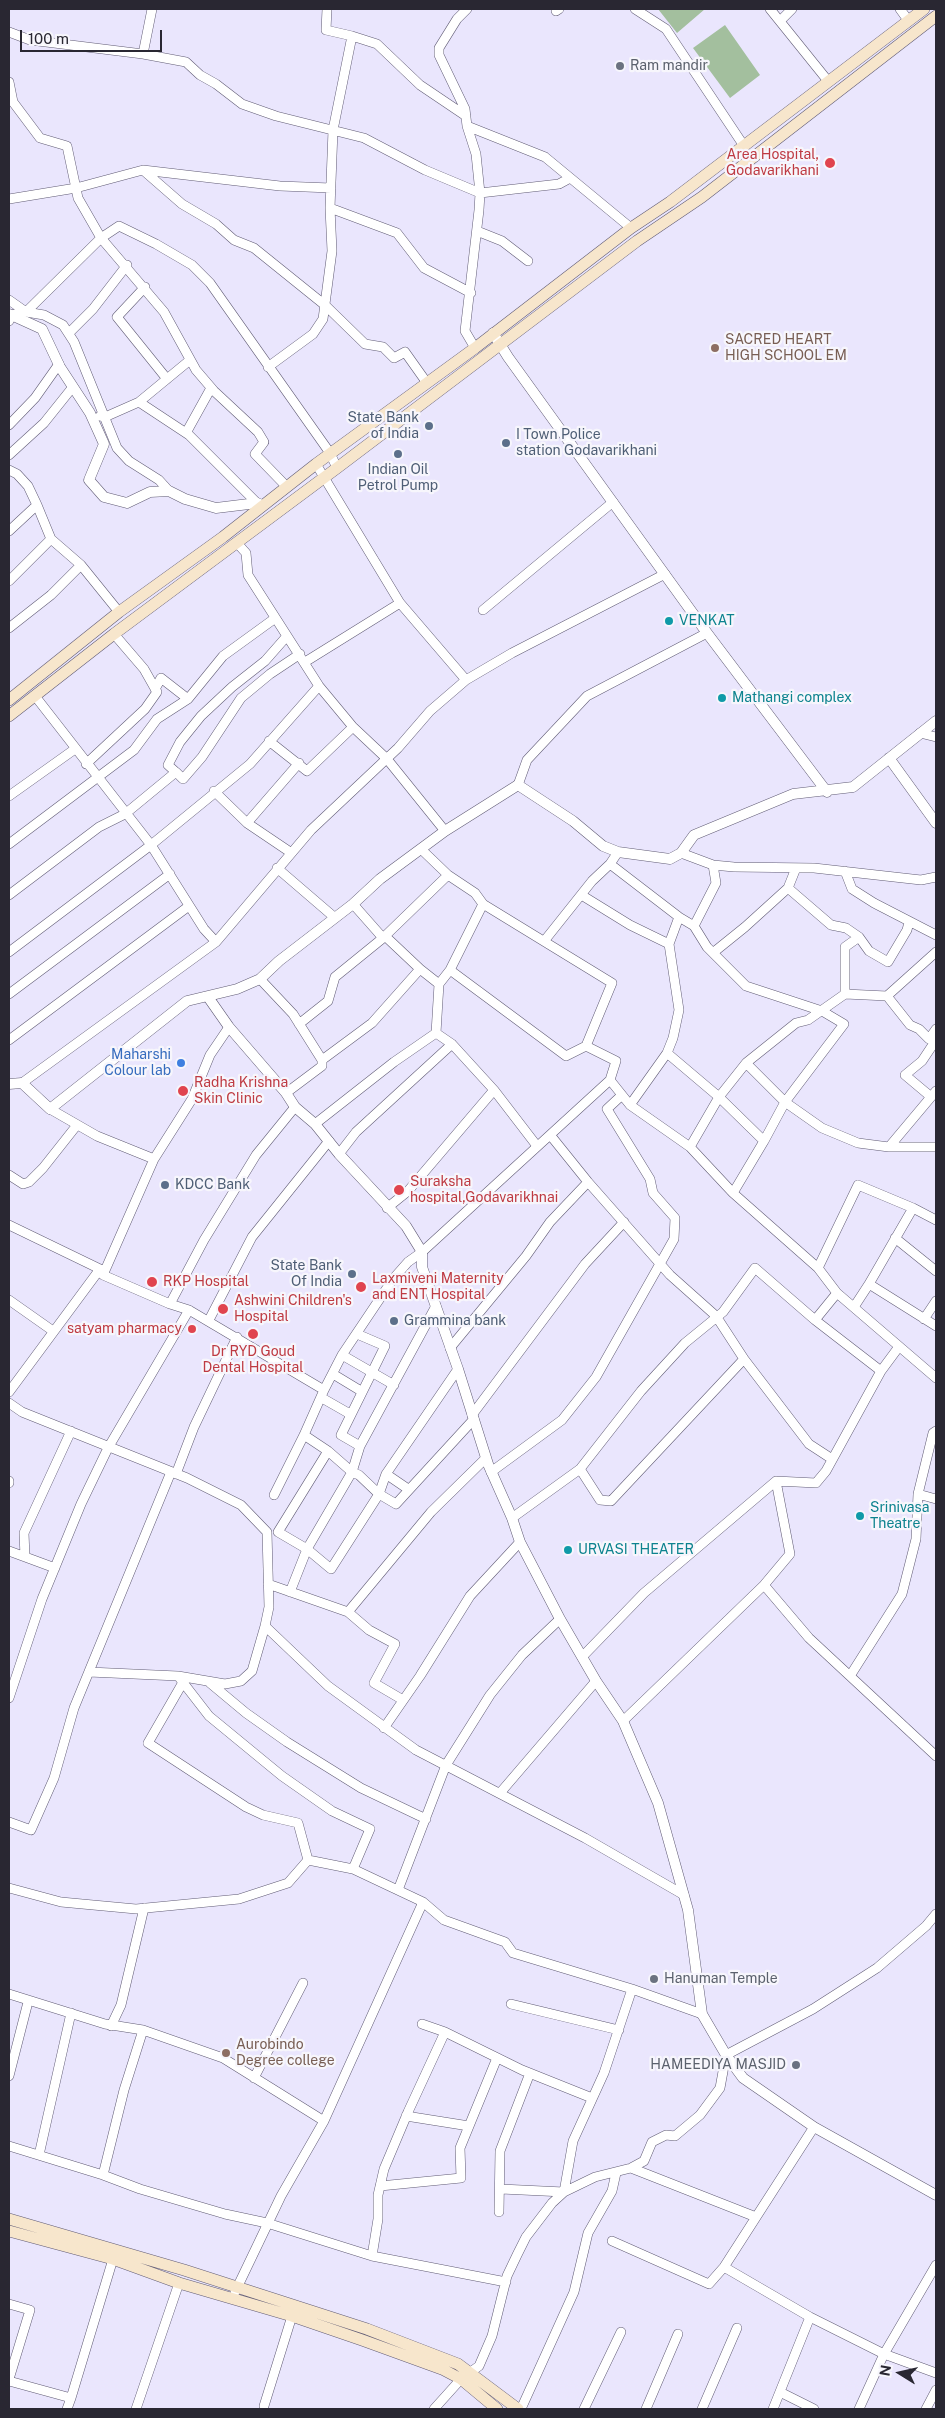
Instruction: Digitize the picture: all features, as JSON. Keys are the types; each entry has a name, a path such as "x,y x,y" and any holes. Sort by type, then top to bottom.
{"main road":[{"path":"9,700 119,612 223,537 260,504 287,487 330,453 428,383 631,228 693,185 924,9"},
{"path":"9,716 114,634 324,478 636,241 702,197 936,16"},
{"path":"693,185 702,197"},
{"path":"682,193 690,206"},
{"path":"670,202 678,214"},
{"path":"519,314 527,324"},
{"path":"478,345 487,354"},
{"path":"9,2219 238,2286 367,2329 458,2364 520,2409"},
{"path":"9,2231 113,2259 179,2283 292,2316 442,2369 461,2379 493,2408"}],"street":[{"path":"143,54 152,9"},
{"path":"327,9 326,30 377,44 420,84 466,116"},
{"path":"455,9 457,19"},
{"path":"467,9 457,19 438,48 439,55 465,109 467,126 476,154 480,193 471,293 465,331 478,345"},
{"path":"635,9 666,29 744,146"},
{"path":"770,9 828,81"},
{"path":"780,21 792,9"},
{"path":"900,9 908,20"},
{"path":"9,32 30,40 143,54 186,62 200,75 216,84 242,104 276,116 364,138 425,170 480,193 559,184 570,178"},
{"path":"268,367 313,334 323,319 332,251 330,208 333,130 352,36"},
{"path":"9,82 13,102 40,138 67,146 78,198 101,238 145,287 164,312 190,360 211,388 258,432 264,442 255,454 287,487"},
{"path":"467,126 545,157 631,228"},
{"path":"9,199 76,188 143,170 280,186 331,188"},
{"path":"143,170 182,204 216,224 234,240 254,248 326,306 365,344 383,347 394,358 405,352 428,383"},
{"path":"330,208 397,233 424,268 471,293"},
{"path":"10,317 26,312 101,238 119,226 156,244 192,265 210,283 330,453 337,468"},
{"path":"477,231 502,241 528,261"},
{"path":"69,333 93,309 127,266"},
{"path":"145,287 117,317 167,379"},
{"path":"9,300 26,312 44,315 63,325 69,333 117,448 129,461 159,480 169,491 185,500 216,508 260,504"},
{"path":"10,317 42,329 72,388 90,413 104,444 89,480 104,497 127,503 150,492 169,491"},
{"path":"494,333 706,633 827,792"},
{"path":"90,413 105,417 139,402 190,360"},
{"path":"9,425 35,398 59,364"},
{"path":"9,455 44,423 72,388"},
{"path":"186,433 211,388"},
{"path":"139,402 186,433 260,504"},
{"path":"316,464 400,603 466,680"},
{"path":"9,470 17,474 28,486 51,539 82,565 119,612"},
{"path":"484,610 613,502"},
{"path":"9,531 37,506"},
{"path":"9,581 51,539"},
{"path":"237,543 246,553 248,575 318,686 352,727 387,759 446,831"},
{"path":"9,628 51,595 82,565"},
{"path":"9,1084 22,1083 216,942 290,852 387,759 430,711 466,680 512,653 665,574"},
{"path":"287,636 265,661 232,687 201,716 180,742 168,765 183,779 202,757 241,698 270,674 400,603"},
{"path":"9,844 134,750 158,720 188,699 223,656 274,619"},
{"path":"50,1109 187,1001 237,989 260,979 279,961 353,904 380,879 446,831 518,785 527,760 587,696 706,633"},
{"path":"86,764 145,709 157,692 144,669 114,634"},
{"path":"155,689 161,678 188,699"},
{"path":"9,952 151,845 214,791 250,764 318,686"},
{"path":"35,696 86,764 151,845 204,930 216,942"},
{"path":"518,785 573,821 603,846 618,852 670,859 681,853 694,835 793,794 827,792 853,787 936,721"},
{"path":"269,741 307,771 352,727"},
{"path":"920,734 936,736"},
{"path":"9,796 75,749"},
{"path":"889,758 936,822"},
{"path":"247,823 299,763"},
{"path":"9,895 99,827 125,814 176,772"},
{"path":"214,791 247,823 290,852"},
{"path":"422,850 448,875 475,893 483,904 545,940 612,983 586,1046 566,1056 450,970"},
{"path":"545,940 583,896 592,881 610,864 618,852"},
{"path":"681,853 713,865 845,870 921,880 936,877"},
{"path":"610,864 679,917 694,926 707,946 726,968 746,986 822,1011 844,1024 786,1102 733,1193"},
{"path":"694,926 716,883 713,865"},
{"path":"277,868 334,917"},
{"path":"714,952 788,888 796,868"},
{"path":"845,870 852,889 909,922 936,935"},
{"path":"9,994 170,874"},
{"path":"299,1024 328,1001 335,977 384,937 448,875"},
{"path":"788,888 831,925 846,928 859,937 869,951 888,962 907,930 909,922"},
{"path":"583,896 630,925 669,944"},
{"path":"353,904 384,937 439,984"},
{"path":"315,1124 394,1062 436,1034 440,1006 439,984 450,970 483,904"},
{"path":"9,1040 189,906"},
{"path":"630,1105 667,1053 679,1010 669,944 679,917"},
{"path":"845,994 846,947 859,937"},
{"path":"690,1147 719,1097 746,1063 796,1023 808,1020 845,994 887,996 936,952"},
{"path":"322,1060 372,1022 420,969"},
{"path":"260,979 293,1014 322,1060 322,1066 286,1093"},
{"path":"887,996 910,1025 919,1029 933,1041"},
{"path":"208,997 229,1027 286,1093 295,1107 315,1124 338,1154 406,1226 422,1252 422,1267 458,1369 486,1458 512,1518 520,1542 560,1619 596,1681 623,1721 658,1803 688,1910 702,2014 726,2055 743,2078 814,2127 936,2195"},
{"path":"9,1392 53,1331 102,1272 154,1159 192,1098 210,1055 229,1027"},
{"path":"888,1147 933,1093 906,1075 922,1061 933,1041 936,1029"},
{"path":"436,1034 452,1044 494,1090 537,1146"},
{"path":"338,1154 356,1132 452,1044"},
{"path":"274,1495 342,1356 393,1279 408,1262 422,1252 537,1146 551,1136 610,1080 616,1061 586,1046"},
{"path":"667,1053 719,1097 764,1142"},
{"path":"746,1063 786,1102 822,1128 858,1143 888,1147 936,1147"},
{"path":"610,1080 630,1105 690,1147 733,1193 818,1268 837,1293 898,1348 936,1378"},
{"path":"22,1083 50,1109 77,1125 97,1136 154,1159"},
{"path":"387,1208 408,1191 494,1090"},
{"path":"491,1472 562,1420 596,1377 674,1239 675,1218 653,1193 650,1179 607,1109 622,1095"},
{"path":"170,1304 204,1240 256,1156 295,1107"},
{"path":"9,1175 23,1184 29,1182 44,1168 77,1125"},
{"path":"551,1136 588,1182 661,1265 716,1316 744,1359 808,1444 832,1459"},
{"path":"209,1320 252,1237 329,1141"},
{"path":"450,1348 526,1256 550,1222 588,1182"},
{"path":"818,1268 858,1185 913,1208 936,1220"},
{"path":"854,1307 913,1208"},
{"path":"304,1435 328,1451 352,1472 359,1475 379,1494 396,1504 473,1417 585,1264 624,1222"},
{"path":"9,1225 102,1272 209,1320 323,1394 350,1414"},
{"path":"895,1238 936,1271"},
{"path":"512,1518 580,1469 663,1366 685,1343 723,1312 755,1268 815,1320 881,1371"},
{"path":"869,1284 936,1326"},
{"path":"815,1320 837,1293"},
{"path":"9,1300 53,1331"},
{"path":"924,1319 936,1301"},
{"path":"290,1592 307,1549 352,1472 360,1446 436,1306"},
{"path":"9,1698 55,1568 108,1448 189,1310"},
{"path":"357,1334 385,1346 361,1391 341,1435 360,1446"},
{"path":"9,1822 32,1830 54,1778 74,1708 194,1427 237,1337"},
{"path":"582,1657 644,1593 776,1481 816,1483 826,1471 881,1371 898,1348"},
{"path":"342,1356 394,1385"},
{"path":"580,1469 600,1500 611,1501 744,1359"},
{"path":"328,1451 278,1532 307,1549 331,1569 379,1494 386,1474 458,1369"},
{"path":"333,1374 361,1391"},
{"path":"9,1403 22,1412 174,1473 241,1505 267,1532 269,1607 252,1671 241,1681 225,1684 89,1672"},
{"path":"26,1557 24,1534 71,1431"},
{"path":"850,1676 902,1594 916,1539 918,1494 936,1431"},
{"path":"348,1612 431,1512 486,1458"},
{"path":"386,1474 408,1489"},
{"path":"623,1721 764,1585 790,1554 776,1481"},
{"path":"918,1494 936,1499"},
{"path":"384,1728 470,1596 520,1542"},
{"path":"9,1551 55,1568"},
{"path":"268,1584 348,1612 369,1630 394,1644 374,1683 403,1700"},
{"path":"764,1585 809,1638 936,1756"},
{"path":"398,1890 446,1765 490,1696 522,1655 560,1619"},
{"path":"265,1626 328,1686 416,1750 585,1838 684,1895"},
{"path":"180,1680 148,1743 246,1807 263,1815 298,1823 308,1860"},
{"path":"180,1680 209,1716 282,1776 332,1810 370,1829 353,1869"},
{"path":"500,1793 596,1681"},
{"path":"210,1682 246,1713 287,1742 361,1788 426,1819"},
{"path":"308,1860 353,1869 423,1902 444,1920 505,1942 513,1953 632,1989 702,2014"},
{"path":"9,1888 61,1902 114,1908 144,1908 239,1900 288,1883 308,1860"},
{"path":"232,2298 267,2223 324,2121 423,1902"},
{"path":"111,2026 121,2005 144,1908"},
{"path":"726,2055 813,2009 878,1968 926,1926 936,1914"},
{"path":"254,2078 303,1983"},
{"path":"564,2192 573,2141 604,2073 632,1989"},
{"path":"9,1994 28,2002 111,2026 143,2030 223,2058 324,2121"},
{"path":"9,2076 28,2002"},
{"path":"511,2004 619,2030"},
{"path":"39,2155 71,2013"},
{"path":"422,2024 445,2032 530,2073 592,2098"},
{"path":"103,2175 124,2090 143,2030"},
{"path":"372,2256 380,2186 384,2169 445,2032"},
{"path":"434,2409 461,2379 479,2366 492,2336 506,2282 526,2237 552,2203 564,2192 595,2177 616,2173 644,2161 652,2142 666,2135 675,2136 700,2115 720,2088 726,2055"},
{"path":"380,2186 461,2178 460,2148 497,2058"},
{"path":"499,2212 501,2189 500,2151 530,2073"},
{"path":"406,2116 469,2126"},
{"path":"612,2241 709,2284 724,2267 814,2127"},
{"path":"9,2146 103,2175 140,2190 226,2214 267,2223 372,2256 506,2282"},
{"path":"631,2168 756,2217"},
{"path":"520,2409 574,2292 588,2233 612,2191 616,2173"},
{"path":"501,2189 564,2192"},
{"path":"67,2409 113,2259"},
{"path":"859,2409 884,2354 936,2265"},
{"path":"724,2267 810,2317 884,2354 936,2373"},
{"path":"136,2409 179,2283"},
{"path":"9,2304 30,2310 9,2380 71,2398"},
{"path":"264,2406 292,2316"},
{"path":"773,2409 810,2317"},
{"path":"702,2409 737,2328"},
{"path":"584,2409 621,2332"},
{"path":"646,2409 678,2334"},
{"path":"926,2409 936,2390"},
{"path":"780,2392 814,2409"}],"green space":[{"path":"658,9 705,9 677,33"},
{"path":"725,25 760,75 730,98 693,48"}],"place":[{"name":"Ram mandir","path":"620,66"},
{"name":"Area Hospital, Godavarikhani","path":"830,163"},
{"name":"SACRED HEART HIGH SCHOOL EM","path":"715,348"},
{"name":"State Bank of India","path":"429,426"},
{"name":"I Town Police station Godavarikhani","path":"506,443"},
{"name":"Indian Oil Petrol Pump","path":"398,454"},
{"name":"VENKAT","path":"669,621"},
{"name":"Mathangi complex","path":"722,698"},
{"name":"Maharshi Colour lab","path":"181,1063"},
{"name":"Radha Krishna Skin Clinic","path":"183,1091"},
{"name":"KDCC Bank","path":"165,1185"},
{"name":"Suraksha hospital,Godavarikhnai","path":"399,1190"},
{"name":"State Bank Of India","path":"352,1274"},
{"name":"RKP Hospital","path":"152,1282"},
{"name":"Laxmiveni Maternity and ENT Hospital","path":"361,1287"},
{"name":"Ashwini Children's Hospital","path":"223,1309"},
{"name":"Grammina bank","path":"394,1321"},
{"name":"satyam pharmacy","path":"192,1329"},
{"name":"Dr RYD Goud Dental Hospital","path":"253,1334"},
{"name":"Srinivasa Theatre","path":"860,1516"},
{"name":"URVASI THEATER","path":"568,1550"},
{"name":"Hanuman Temple","path":"654,1979"},
{"name":"Aurobindo Degree college","path":"226,2053"},
{"name":"HAMEEDIYA MASJID","path":"796,2065"}]}
